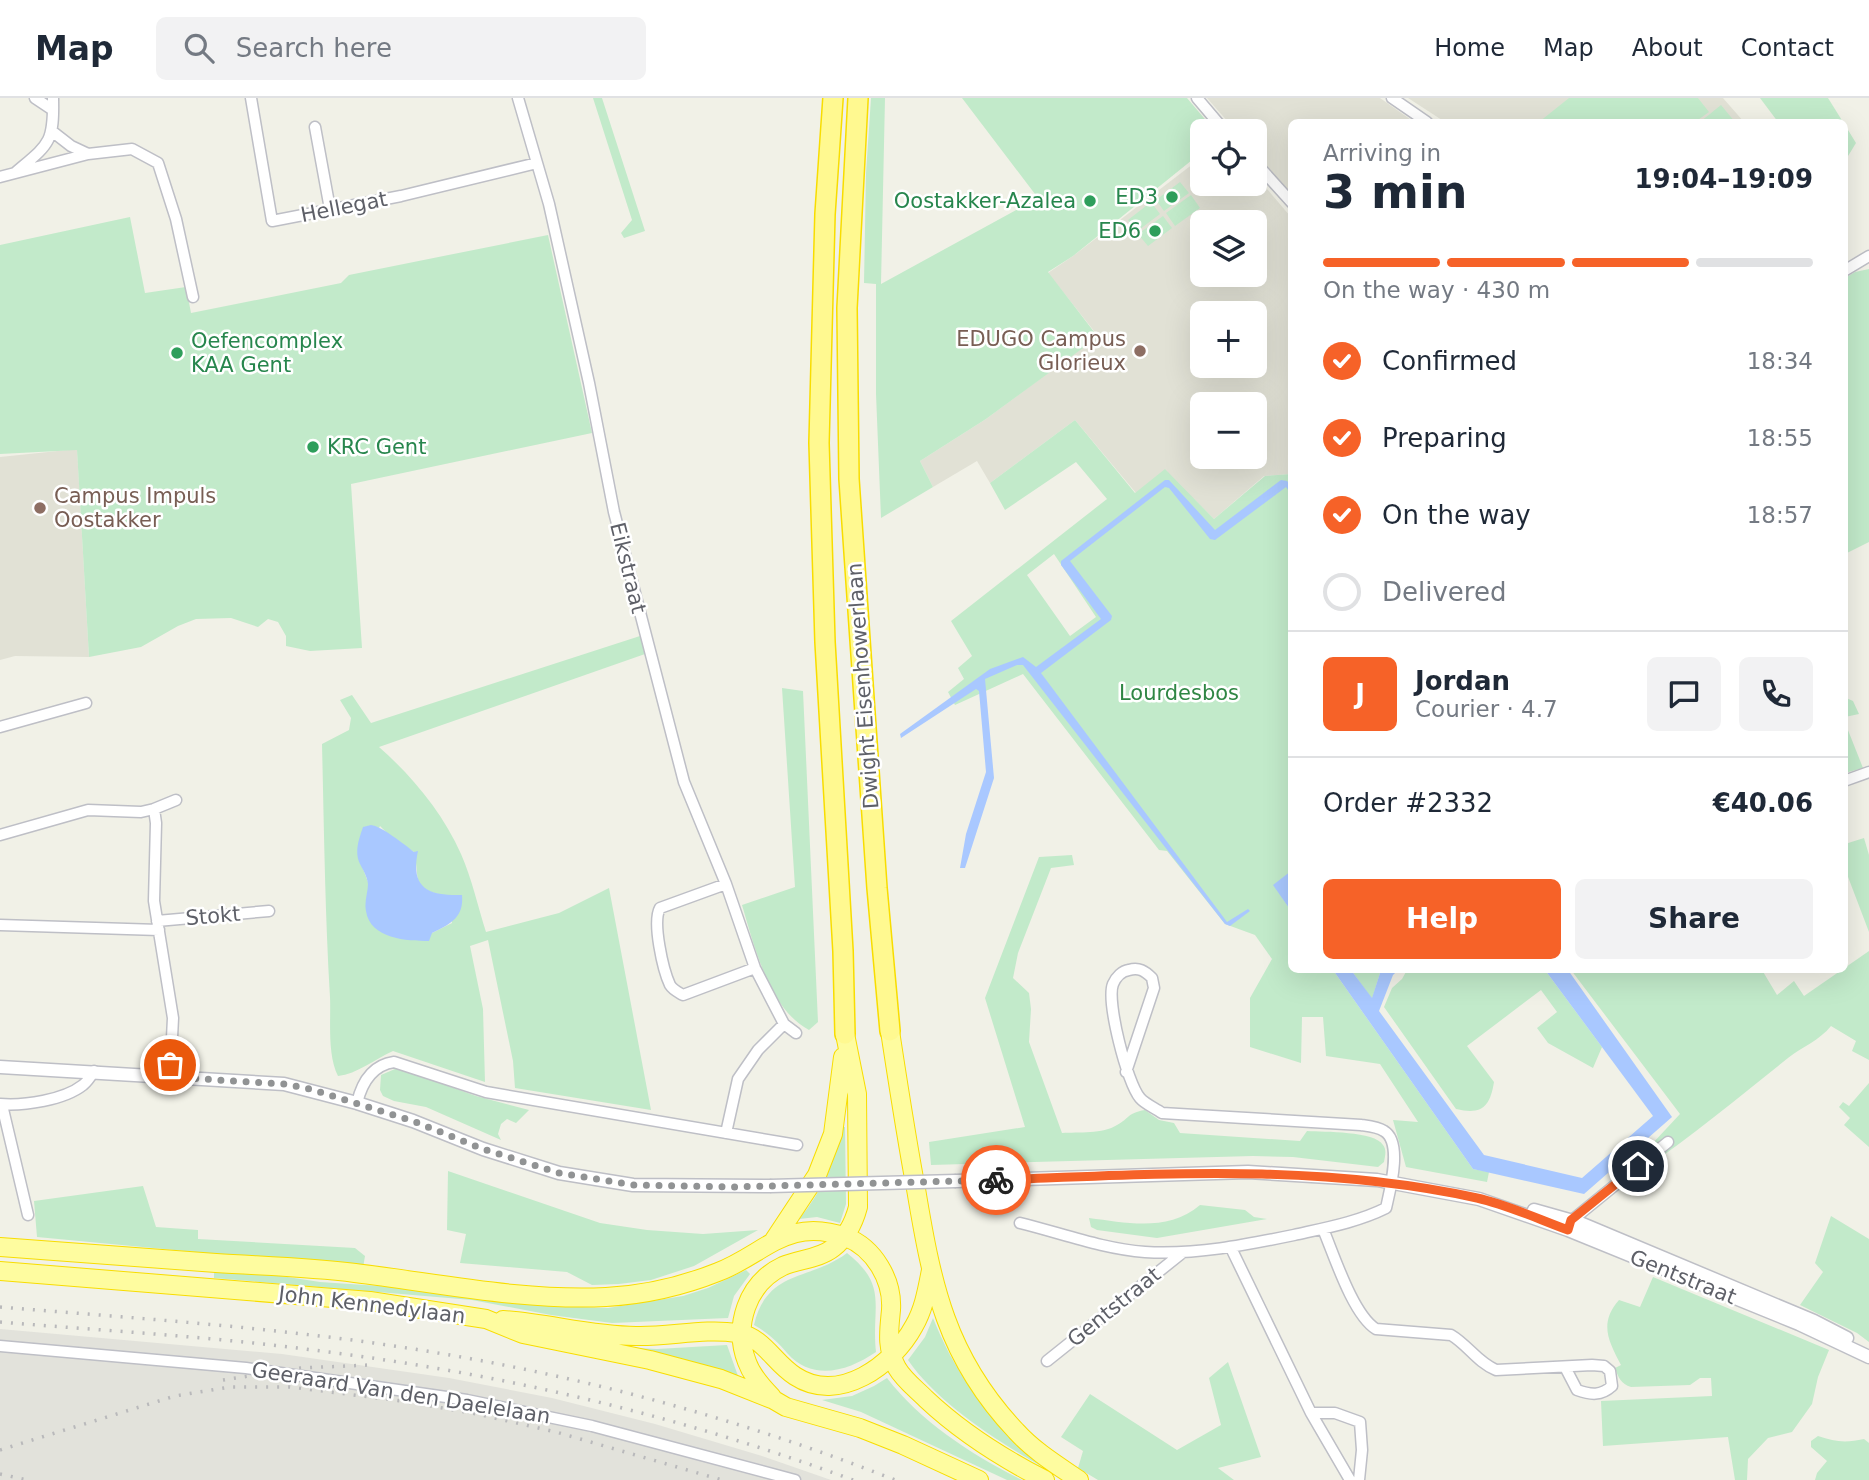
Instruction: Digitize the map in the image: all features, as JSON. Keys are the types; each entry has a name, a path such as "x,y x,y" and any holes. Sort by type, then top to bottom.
{"highway":[{"name":"Dwight Eisenhowerlaan","path":"833,98 825,214 818,443 845,1034"},
{"name":"Dwight Eisenhowerlaan","path":"858,98 847,308 849,479 877,888 890,1031 930,1270 948,1329 979,1387 1018,1434 1079,1480"},
{"path":"844,1237 854,1221 858,1207 859,1171 857,1094 845,1034"},
{"name":"John Kennedylaan","path":"774,1240 817,1175 834,1134 845,1034"},
{"name":"John Kennedylaan","path":"0,1247 342,1271 483,1290 571,1298 609,1297 676,1286 720,1271 774,1240 810,1231 844,1237 866,1249 886,1279 890,1294 888,1340 892,1357 906,1380 940,1413 1011,1463 1045,1480"},
{"name":"John Kennedylaan","path":"774,1400 755,1379 747,1364 741,1333 745,1311 757,1285 783,1266 825,1253 844,1237"},
{"name":"Dwight Eisenhowerlaan","path":"741,1333 755,1338 797,1378 819,1384 842,1384 858,1379 873,1372 892,1357 910,1333 921,1311 930,1270"},
{"name":"John Kennedylaan","path":"0,1271 370,1301 486,1319 523,1334 687,1369 721,1379 786,1407 860,1428 979,1480"},
{"path":"486,1319 527,1322 602,1335 741,1333"}],"street":[{"path":"35,98 53,110"},
{"path":"14,174 46,146 53,132 52,98"},
{"name":"Hellegat","path":"251,98 272,221 401,196 537,163"},
{"name":"Eikstraat","path":"518,98 549,204 614,512 684,782 726,884 755,968 784,1024 796,1033"},
{"path":"1196,98 1214,119"},
{"path":"1392,98 1423,119"},
{"path":"315,127 330,209"},
{"path":"53,132 71,146 88,153"},
{"path":"0,177 88,153 132,149 158,163 176,219 192,297"},
{"path":"1267,175 1288,199"},
{"path":"1848,269 1869,256"},
{"path":"0,727 86,703"},
{"path":"1848,780 1869,772"},
{"path":"0,835 89,810 141,812 176,800"},
{"path":"154,809 154,901 173,1018 170,1077"},
{"path":"726,884 660,908 656,914 667,977 672,988 683,995 755,968"},
{"name":"Stokt","path":"0,925 158,925 269,911"},
{"path":"1126,1072 1154,988 1152,978 1136,968 1123,971 1113,985 1111,1003 1126,1072 1140,1098 1162,1113 1361,1125 1384,1131 1391,1138 1394,1149 1392,1183"},
{"path":"726,1133 738,1079 752,1058 784,1024"},
{"path":"357,1103 360,1091 371,1073 383,1064 394,1062 486,1092 797,1145"},
{"name":"Gentstraat","path":"0,1067 284,1084 413,1121 483,1149 559,1173 634,1185 770,1186 1248,1172 1392,1183 1495,1203 1569,1225 1800,1320 1869,1357"},
{"path":"28,1215 1,1105 36,1102 69,1092 84,1084 94,1072"},
{"path":"1569,1225 1668,1142"},
{"name":"Gentstraat","path":"1020,1223 1143,1252 1182,1253 1231,1248 1372,1215 1387,1208 1392,1183"},
{"path":"1322,1228 1358,1311 1367,1324 1376,1329 1451,1335 1482,1364 1496,1370 1565,1367"},
{"path":"1231,1248 1311,1413 1350,1480"},
{"name":"Gentstraat","path":"1047,1361 1182,1253"},
{"name":"Geeraard Van den Daelelaan","path":"0,1346 247,1368 467,1400 592,1426 795,1480"},
{"path":"1311,1413 1335,1413 1360,1422 1362,1450 1359,1480"}],"shaded area":[{"path":"1207,98 1380,98 1410,119 1288,119 1288,193 1267,168 1267,119 1225,119"},
{"path":"1408,98 1723,98 1741,119 1440,119"},
{"name":"EDUGO Campus Glorieux","path":"1190,166 1190,196 1267,196 1267,189 1288,214 1288,474 1264,476 1214,519 1194,499 1136,493 1075,420 990,483 977,461 933,487 920,461 986,419 1098,336 1048,273"},
{"name":"Campus Impuls Oostakker","path":"77,449 89,657 15,656 0,660 0,457"},
{"path":"0,1329 282,1354 449,1378 552,1398 655,1424 831,1480 0,1480"}],"green space":[{"path":"593,98 602,98 645,231 624,238 621,233 632,220"},
{"path":"871,98 885,98 881,284 1038,198 962,98 1187,98 1205,119 1190,119 1190,162 1073,256 1048,272 1098,337 986,419 920,461 933,487 881,518 876,394 876,284 864,283 866,173"},
{"path":"1569,98 1698,98 1709,112 1699,119 1543,119"},
{"path":"1760,98 1828,98 1841,119 1776,119"},
{"path":"1721,105 1733,119 1704,119"},
{"path":"1848,130 1856,143 1848,156"},
{"name":"ED3","path":"1180,182 1189,193 1164,211 1156,200"},
{"path":"1190,196 1200,208 1190,210 1190,215 1175,226 1166,213"},
{"path":"1151,202 1160,214 1136,232 1128,220"},
{"name":"ED6","path":"1163,216 1172,228 1148,246 1138,234"},
{"name":"KRC Gent","path":"130,217 145,293 186,287 191,313 341,283 349,275 548,235 592,433 351,484 362,648 310,651 286,646 286,636 278,622 268,619 258,627 231,618 196,619 141,647 89,657 77,450 0,454 0,245"},
{"path":"1869,269 1869,542 1848,552 1848,276"},
{"name":"Lourdesbos","path":"1075,420 1135,493 1165,469 1214,519 1265,476 1288,474 1288,874 1274,885 1288,906 1288,973 1335,973 1473,1169 1489,1172 1487,1182 1406,1167 1393,1120 1418,1122 1380,1064 1326,1056 1323,1017 1302,1017 1301,1063 1250,1047 1250,998 1272,959 1255,935 1225,924 1167,851 1159,850 1023,674 955,705 948,692 964,679 958,668 972,656 951,621 1107,499 1076,462 1005,510 990,483","holes":["1054,554 1096,617 1070,636 1027,575"]},
{"path":"640,636 645,654 379,747 415,783 454,839 472,883 486,932 559,913 609,888 651,1110 515,1088 513,1061 488,940 470,946 483,1009 485,1082 393,1051 359,1069 338,1076 332,1058 330,1037 322,744 349,730 351,718 340,700 352,695 371,723","holes":["380,826 414,852 417,877 422,886 447,896 452,923 432,933 368,882 362,866"]},
{"path":"782,688 803,691 818,1022 809,1030 795,1020 773,992 758,957 742,905 795,887"},
{"path":"1848,699 1853,701 1859,714 1848,716"},
{"path":"1848,730 1863,768 1848,772"},
{"path":"1864,838 1869,855 1869,932 1848,877 1848,843"},
{"path":"1072,855 1074,865 1051,868 1018,953 1013,978 1029,993 1029,1042 1062,1133 1105,1130 1145,1110 1159,1120 1174,1123 1180,1133 1300,1141 1307,1131 1370,1137 1383,1145 1384,1162 1378,1167 1293,1157 1253,1156 931,1165 929,1142 1025,1127 985,998 1039,857"},
{"path":"1869,951 1869,1060 1852,1051 1856,1041 1831,1026 1646,1168 1638,1159 1680,1114 1573,973 1764,973 1777,995 1794,981 1804,996 1837,973 1848,973 1848,966"},
{"path":"1353,973 1380,973 1372,999"},
{"path":"1405,973 1547,973 1602,1047 1593,1068 1548,1043 1537,1028 1557,1012 1541,990 1467,1046 1494,1082 1490,1098 1483,1107 1472,1111 1456,1109 1384,1007 1392,988"},
{"path":"395,1069 476,1096 529,1110 516,1123 507,1119 501,1124 498,1134 501,1140 426,1107 394,1101 383,1096 380,1090 381,1075"},
{"path":"1869,1083 1869,1147 1844,1125 1850,1118 1839,1107 1843,1102 1849,1106"},
{"path":"842,1127 845,1127 846,1204 840,1223 817,1217 799,1219 827,1176"},
{"path":"448,1171 600,1223 703,1234 758,1230 694,1266 651,1280 619,1284 592,1285 567,1272 460,1263 466,1234 447,1230"},
{"path":"143,1186 156,1227 198,1230 198,1239 355,1248 365,1256 363,1268 37,1237 34,1201"},
{"path":"1200,1205 1245,1210 1254,1217 1267,1219 1157,1238 1097,1230 1091,1227 1089,1218 1147,1224 1175,1219"},
{"path":"1831,1216 1869,1239 1869,1342 1857,1333 1800,1305 1823,1272 1815,1263"},
{"path":"847,1253 869,1276 873,1287 876,1352 842,1368 808,1368 797,1362 754,1325 760,1307 779,1285 833,1262"},
{"path":"214,1270 556,1306 608,1308 683,1296 708,1288 746,1270 750,1274 734,1296 728,1318 612,1323 472,1300 214,1278"},
{"path":"1653,1277 1829,1350 1818,1377 1812,1404 1792,1432 1768,1438 1748,1459 1747,1480 1735,1480 1728,1437 1603,1446 1601,1401 1712,1396 1711,1378 1700,1378 1690,1385 1631,1387 1619,1377 1615,1368 1621,1365 1609,1340 1609,1316 1619,1300 1640,1307"},
{"path":"933,1318 954,1362 980,1401 1011,1437 1046,1469 952,1407 920,1376 908,1360 925,1337"},
{"path":"727,1345 738,1376 681,1359 636,1350 637,1348"},
{"path":"1228,1362 1261,1457 1218,1468 1234,1480 1098,1480 1078,1468 1083,1451 1061,1437 1090,1394 1177,1450 1221,1425 1209,1378"},
{"path":"887,1378 915,1409 948,1436 1022,1480 1007,1480 861,1412 822,1400 852,1396"},
{"path":"1818,1436 1841,1441 1864,1439 1869,1443 1869,1480 1815,1480 1827,1461 1811,1447 1811,1441"}],"water":[{"path":"1165,480 1169,480 1215,530 1281,480 1288,482 1288,490 1286,487 1215,540 1210,539 1169,488 1165,487 1070,561 1112,616 1111,620 1041,673 1227,922 1248,909 1250,911 1230,926 1225,924 1023,665 985,679 994,778 965,868 960,868 966,834 986,772 979,691 976,689 901,738 900,734 990,669 1023,657 1036,667 1101,619 1061,565 1061,561"},
{"path":"371,825 414,852 418,851 417,874 424,887 440,894 462,895 458,915 432,933 429,941 400,939 382,933 374,928 369,920 366,908 368,884 357,850 363,827"},
{"path":"1288,873 1288,907 1273,885"},
{"path":"1335,973 1353,973 1372,998 1380,973 1395,973 1379,1011 1484,1155 1582,1178 1653,1116 1547,973 1570,973 1672,1117 1584,1194 1473,1169"}],"railway":[{"path":"0,1307 270,1330 432,1352 491,1363 609,1388 725,1420 895,1480"},
{"path":"0,1322 246,1342 462,1373 660,1418 789,1457 853,1480"},
{"path":"223,1380 301,1368 369,1365"},
{"path":"0,1450 175,1396 230,1387 290,1387 402,1401 477,1414 556,1432 722,1480"},
{"path":"0,1474 27,1480"}],"way so far":[{"path":"170,1065 170,1077 217,1078 310,1089 413,1121 517,1161 597,1181 676,1187 730,1187 996,1180"}],"place":[{"name":"ED3","path":"1172,197"},
{"name":"Oostakker-Azalea","path":"1090,201"},
{"name":"ED6","path":"1155,231"},
{"name":"EDUGO Campus Glorieux","path":"1140,351"},
{"name":"Oefencomplex KAA Gent","path":"177,353"},
{"name":"KRC Gent","path":"313,447"},
{"name":"Campus Impuls Oostakker","path":"40,508"}],"route":[{"path":"996,1180 1248,1172 1377,1180 1495,1203 1568,1230 1571,1220 1638,1166"}]}
